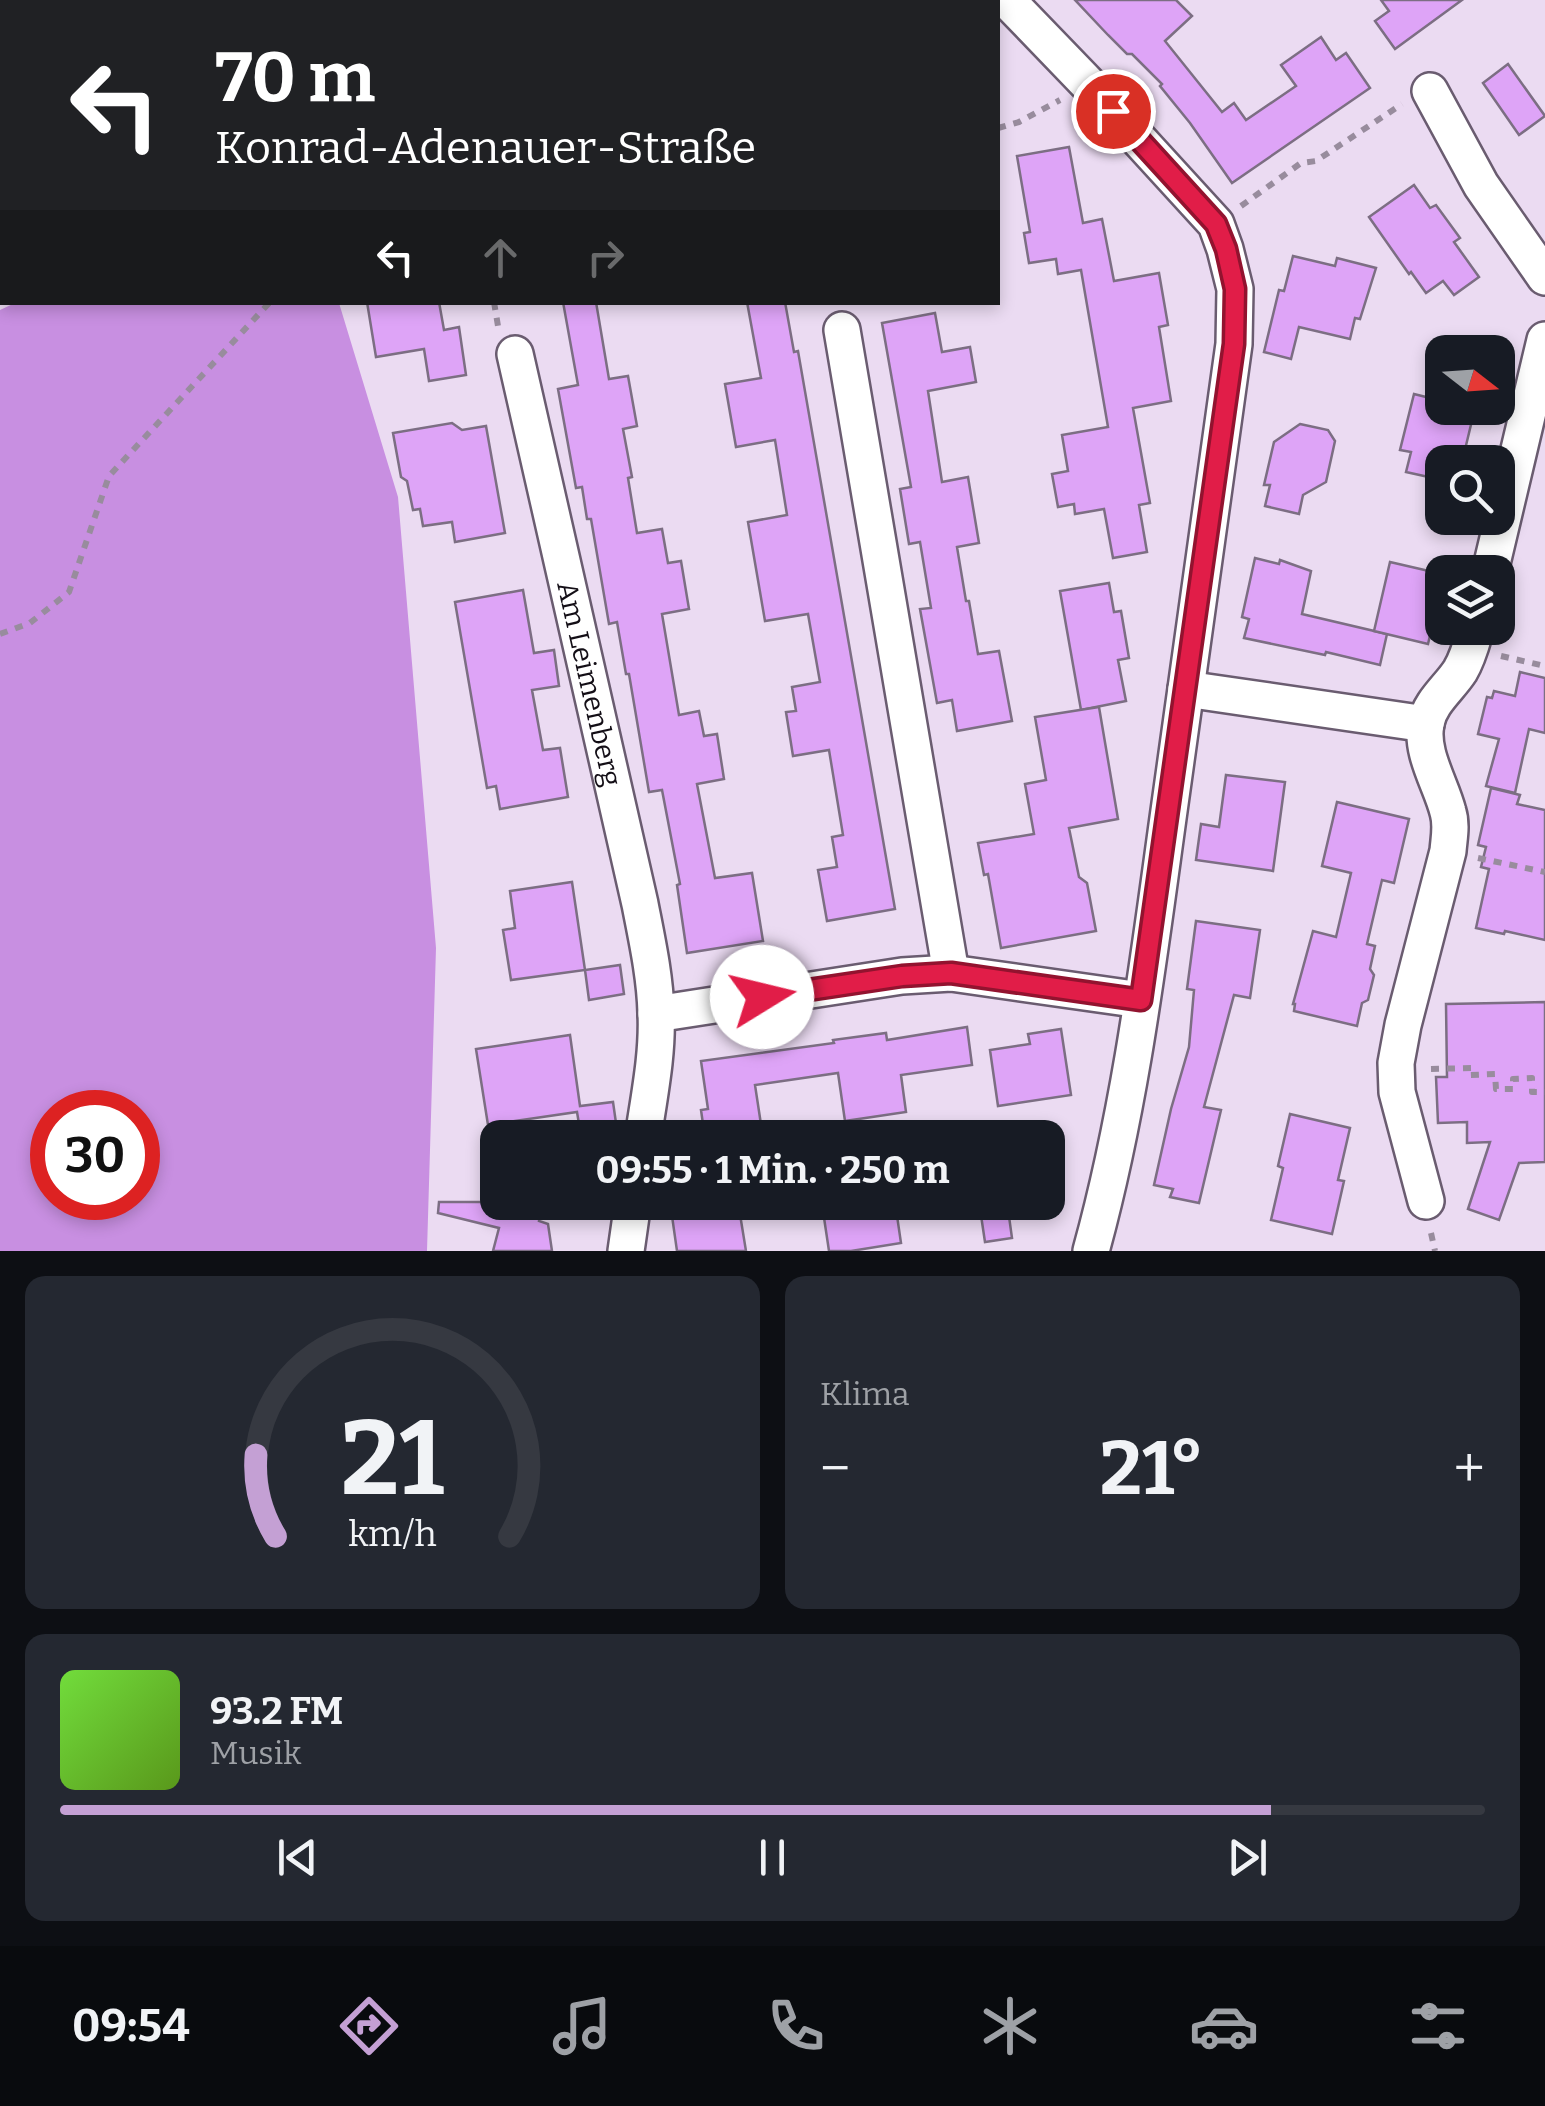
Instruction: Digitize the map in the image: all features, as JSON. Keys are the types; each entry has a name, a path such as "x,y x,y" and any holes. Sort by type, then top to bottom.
{"street":[{"path":"1007,0 1216,224 1235,289 1234,344 1141,1000 1123,1112 1091,1251"},
{"path":"1430,91 1481,185 1545,277"},
{"path":"842,330 951,973"},
{"path":"1494,555 1545,340"},
{"name":"Am Leimenberg","path":"516,354 651,961 656,1014 646,1120"},
{"path":"1426,1202 1397,1092 1396,1062 1448,851 1450,816 1430,758 1426,724 1436,700 1460,671 1471,645"},
{"path":"1186,689 1426,724"},
{"path":"656,1014 902,976 951,973 1141,1000"},
{"path":"626,1251 631,1220"}],"path":[{"path":"1000,127 1019,122 1088,84"},
{"path":"1216,224 1302,163 1316,161 1402,104 1430,91"},
{"path":"0,634 30,623 69,592 109,476 267,305"},
{"path":"1448,851 1545,872"},
{"path":"1396,1062 1434,1070 1470,1068 1470,1075 1495,1074 1496,1089 1513,1088 1512,1079 1532,1078 1532,1092 1545,1092"}],"shaded area":[{"path":"11,305 340,305 398,497 436,948 427,1251 0,1251 0,310"}],"building":[{"path":"1075,0 1176,0 1192,16 1165,41 1222,112 1234,103 1246,120 1296,86 1281,65 1321,37 1336,60 1346,53 1370,88 1232,183 1162,84"},
{"path":"1381,0 1462,0 1395,49 1375,21 1389,11"},
{"path":"1508,64 1545,116 1519,135 1483,83"},
{"path":"1069,147 1083,223 1102,219 1114,281 1159,273 1168,325 1159,327 1171,401 1133,408 1150,503 1139,505 1147,552 1113,558 1104,509 1075,514 1074,504 1058,507 1052,474 1068,471 1062,435 1108,427 1081,270 1058,274 1056,259 1029,263 1024,233 1030,232 1017,156"},
{"path":"1414,185 1430,208 1436,205 1460,238 1454,242 1479,277 1454,295 1443,281 1426,293 1369,217"},
{"path":"1293,256 1335,266 1337,258 1376,268 1350,339 1299,327 1291,359 1264,352 1279,290 1284,291"},
{"path":"367,305 440,305 444,330 459,327 466,375 429,381 424,349 376,357"},
{"path":"564,305 597,305 609,379 628,376 637,426 623,429 637,533 662,529 668,563 681,561 689,609 662,614 679,715 699,711 704,736 717,734 724,779 697,784 715,878 752,873 763,941 687,953 677,885 680,884 662,790 649,792 617,622 609,624 591,519 587,519 582,487 576,488 558,389 578,385"},
{"path":"748,305 786,305 794,352 798,351 895,909 827,921 818,870 837,867 832,837 843,835 829,750 793,756 786,712 796,711 792,687 820,682 808,614 765,621 748,522 787,515 775,440 736,447 725,384 761,378"},
{"path":"935,313 942,352 970,347 976,382 928,391 942,482 968,477 979,543 957,547 966,601 978,654 999,651 1012,721 957,731 952,700 937,703 920,609 931,608 920,542 909,544 900,489 911,487 882,323"},
{"path":"1414,394 1425,397 1425,425 1471,425 1466,445 1425,445 1425,476 1406,472 1411,452 1400,450"},
{"path":"452,423 462,430 486,426 505,533 455,542 452,522 423,526 420,509 413,510 407,481 401,477 393,433"},
{"path":"1300,424 1328,430 1335,441 1326,482 1303,495 1299,514 1265,506 1270,485 1264,485 1274,442"},
{"path":"1255,558 1279,564 1280,560 1311,571 1302,614 1387,634 1380,665 1244,638 1249,619 1242,617"},
{"path":"1390,562 1425,570 1425,643 1374,631"},
{"path":"1109,583 1114,612 1121,611 1129,658 1118,660 1126,701 1081,710 1060,591"},
{"path":"523,590 534,653 554,650 559,686 532,690 543,750 560,748 568,797 500,809 496,786 487,788 455,602"},
{"path":"1520,672 1545,678 1545,733 1529,729 1515,793 1486,786 1499,739 1478,734 1487,697 1492,698 1494,691 1515,696"},
{"path":"1099,707 1118,819 1069,828 1079,877 1087,883 1096,931 1001,948 988,874 984,875 978,843 1034,834 1025,784 1046,780 1035,717"},
{"path":"1226,775 1285,782 1273,871 1196,860 1201,824 1219,827"},
{"path":"1491,788 1520,795 1517,804 1545,810 1545,940 1476,928 1489,869 1481,867 1486,847 1478,845"},
{"path":"1337,802 1409,819 1394,883 1382,880 1367,944 1375,946 1370,969 1374,975 1357,1026 1294,1011 1293,1004 1313,931 1336,937 1351,873 1322,866"},
{"path":"572,882 585,970 511,980 503,930 515,928 510,891"},
{"path":"1196,921 1260,930 1250,998 1234,995 1204,1107 1221,1110 1199,1203 1170,1197 1173,1189 1154,1185 1189,1047 1194,990 1187,989"},
{"path":"620,965 624,994 589,1000 585,970"},
{"path":"1545,1002 1545,1162 1519,1163 1499,1220 1468,1209 1490,1142 1467,1143 1467,1122 1438,1123 1436,1077 1447,1077 1446,1004"},
{"path":"967,1027 972,1065 901,1075 906,1112 845,1120 838,1073 755,1085 760,1120 702,1120 701,1110 708,1109 701,1061 886,1033 887,1040"},
{"path":"1061,1029 1071,1095 998,1106 990,1050 1030,1044 1028,1034"},
{"path":"570,1035 580,1106 613,1102 616,1120 578,1120 577,1112 522,1120 487,1120 476,1049"},
{"path":"1290,1114 1350,1128 1338,1180 1344,1181 1332,1234 1271,1220"},
{"path":"439,1202 480,1202 480,1220 539,1220 548,1224 552,1251 493,1251 499,1228 438,1213"},
{"path":"673,1220 741,1220 746,1251 677,1251"},
{"path":"824,1220 898,1220 901,1243 829,1251"},
{"path":"982,1220 1010,1220 1012,1238 985,1242"}],"route":[{"path":"762,997 902,976 951,973 1141,1000 1234,344 1235,289 1216,224 1113,111"}]}
